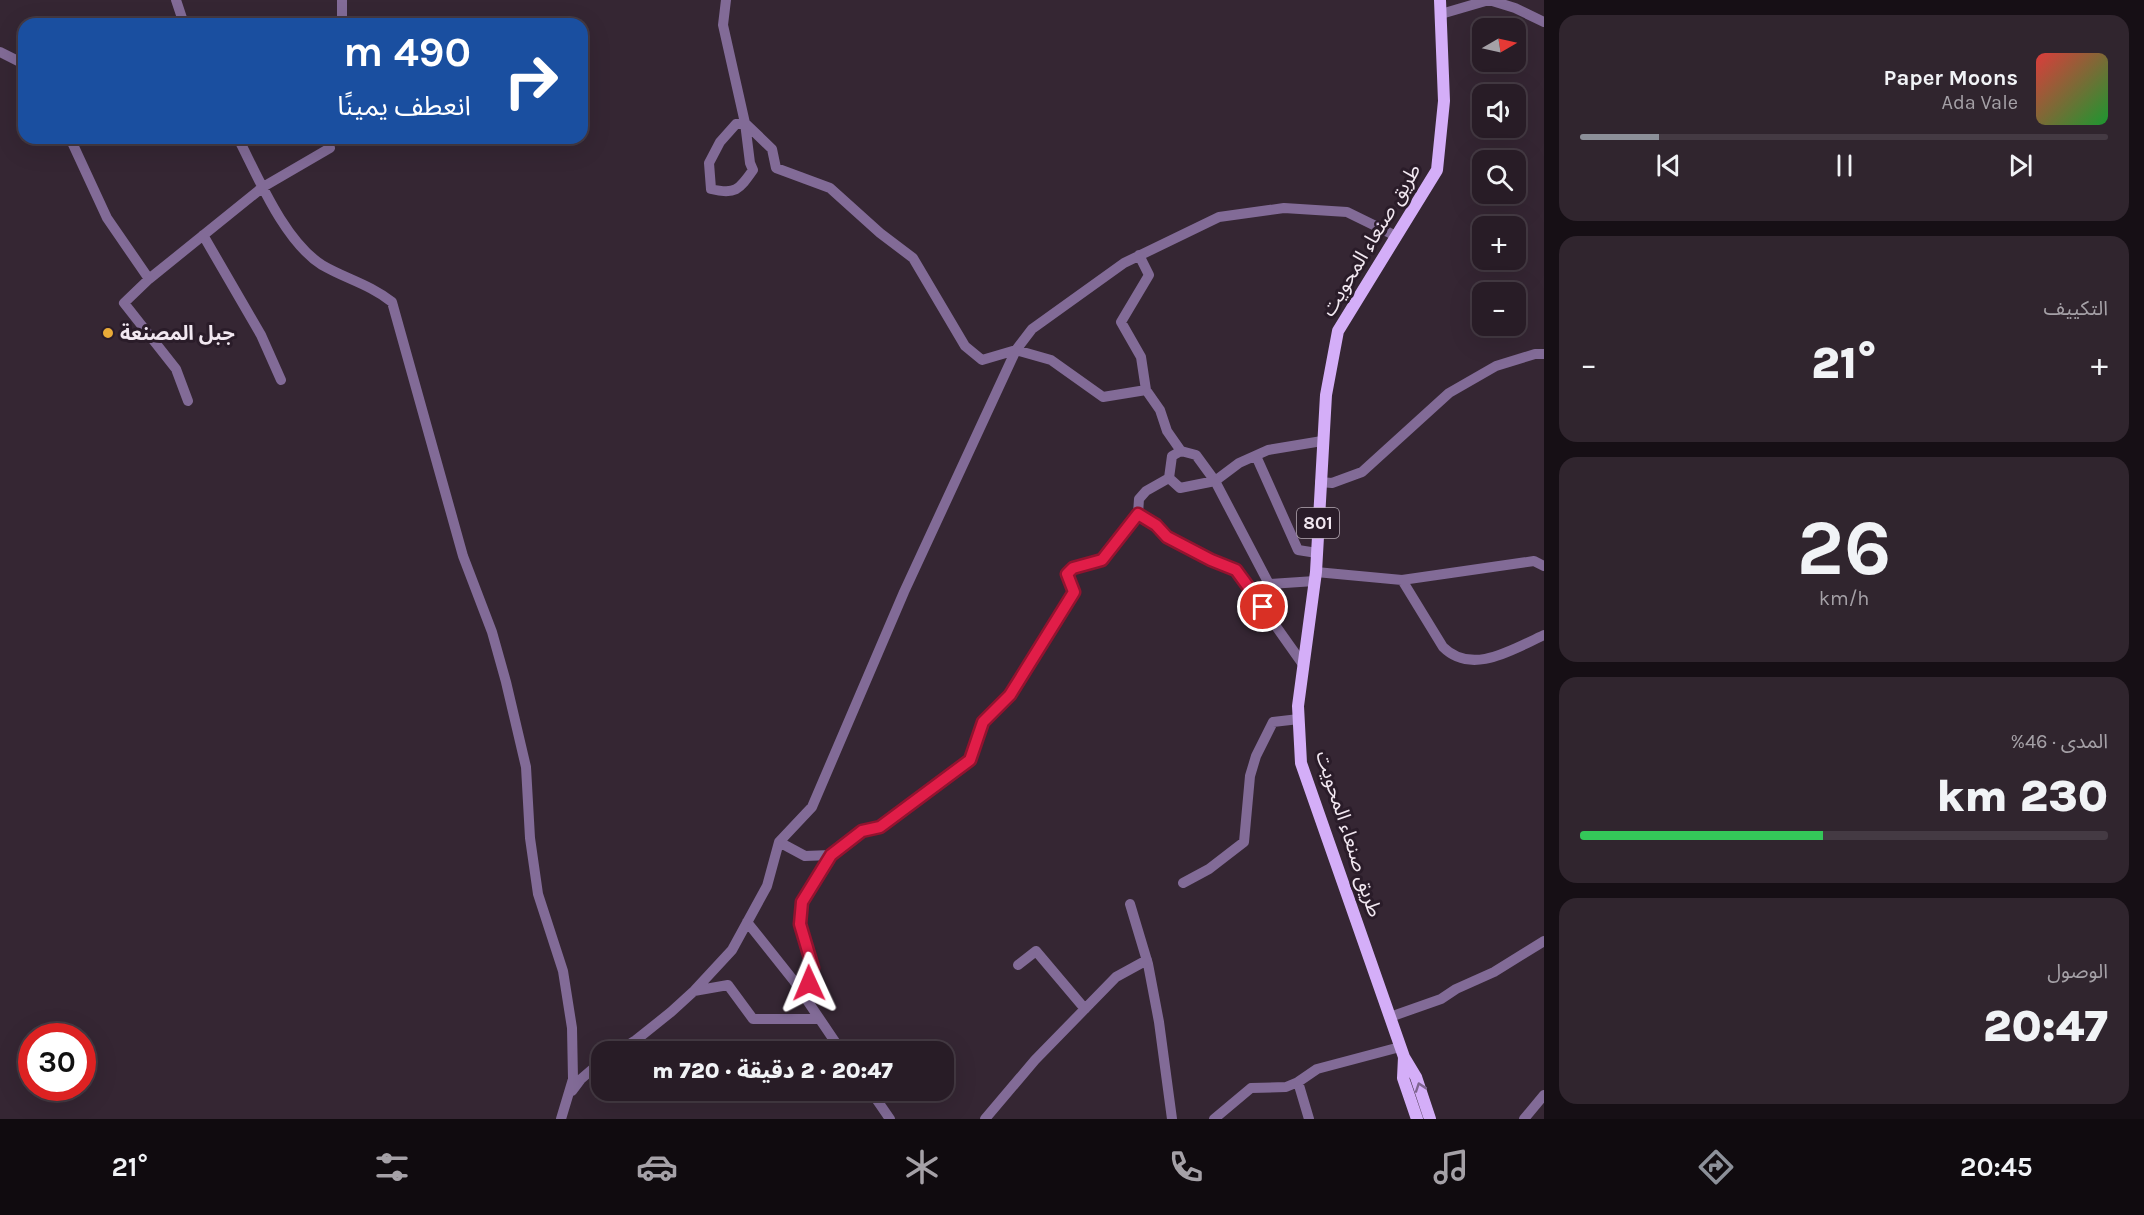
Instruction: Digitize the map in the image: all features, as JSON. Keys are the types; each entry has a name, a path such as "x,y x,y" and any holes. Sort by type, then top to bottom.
{"main road":[{"name":"طريق صنعاء المحويت","path":"1430,1119 1416,1077 1402,1052 1301,763 1299,719 1302,663 1317,553 1326,395 1338,331 1437,170 1444,101 1440,0"},
{"name":"طريق صنعاء المحويت","path":"1402,1052 1405,1084 1417,1119"}],"street":[{"path":"176,0 182,18"},
{"path":"342,0 342,18"},
{"path":"726,0 723,25 745,123 753,170 741,188 727,193 711,189 710,163 720,142 736,124 745,123"},
{"path":"1441,14 1489,0 1515,8 1544,22"},
{"path":"0,52 18,61"},
{"path":"745,123 772,149 776,168 830,188 880,233 913,258 965,346 981,360 1016,350 1051,360 1103,397 1146,390"},
{"path":"73,144 107,218 149,279"},
{"path":"241,144 271,203 301,248 322,265 376,290 392,302 463,556 492,632 526,767 530,838 538,894 563,970 572,1028 573,1079 561,1119"},
{"path":"188,401 176,369 124,303 149,279 263,187 330,148"},
{"path":"634,1041 694,991 732,950 767,886 779,842 812,807 904,592 1016,350 1032,329 1124,263 1219,217 1284,208 1347,212 1396,236"},
{"path":"203,235 261,335 280,380"},
{"path":"1139,255 1149,275 1121,322 1141,357 1146,390 1160,410 1167,431 1181,451 1196,455 1215,481 1269,584 1315,577 1402,580 1534,561 1544,566"},
{"path":"1320,482 1332,483 1362,472 1449,393 1496,366 1535,354 1544,354"},
{"path":"1169,477 1180,488 1215,481 1239,463 1268,450 1322,441"},
{"path":"1169,477 1172,456 1181,451"},
{"path":"1256,456 1298,550 1317,553"},
{"path":"806,997 813,968 800,924 802,902 831,855 862,831 880,827 970,760 983,722 1010,695 1074,592 1067,574 1073,568 1102,560 1138,514 1139,499 1151,487 1169,477"},
{"path":"1138,514 1156,525 1167,537 1236,570 1302,663"},
{"path":"1402,580 1443,647 1451,656 1478,660 1500,655 1544,635"},
{"path":"1183,883 1209,869 1244,842 1250,776 1256,756 1273,722 1299,719"},
{"path":"779,842 805,856 831,855"},
{"path":"1130,904 1147,960 1159,1022 1172,1119"},
{"path":"747,922 806,997 834,1041"},
{"path":"1390,1017 1441,999 1456,989 1494,972 1544,941"},
{"path":"1018,965 1036,951 1085,1009"},
{"path":"985,1119 1035,1060 1116,977 1147,960"},
{"path":"694,991 728,985 753,1019 819,1019"},
{"path":"1214,1119 1251,1089 1280,1088 1298,1082 1317,1069 1402,1052"},
{"path":"568,1096 591,1070"},
{"path":"1298,1082 1309,1119"},
{"path":"1524,1119 1544,1095"},
{"path":"878,1101 890,1119"}],"place":[{"name":"جبل المصنعة","path":"108,333"}],"route":[{"path":"809,983 813,968 800,924 802,902 831,855 862,831 880,827 970,760 983,722 1010,695 1074,592 1067,574 1073,568 1102,560 1138,514 1156,525 1167,537 1236,570 1263,607"}]}
